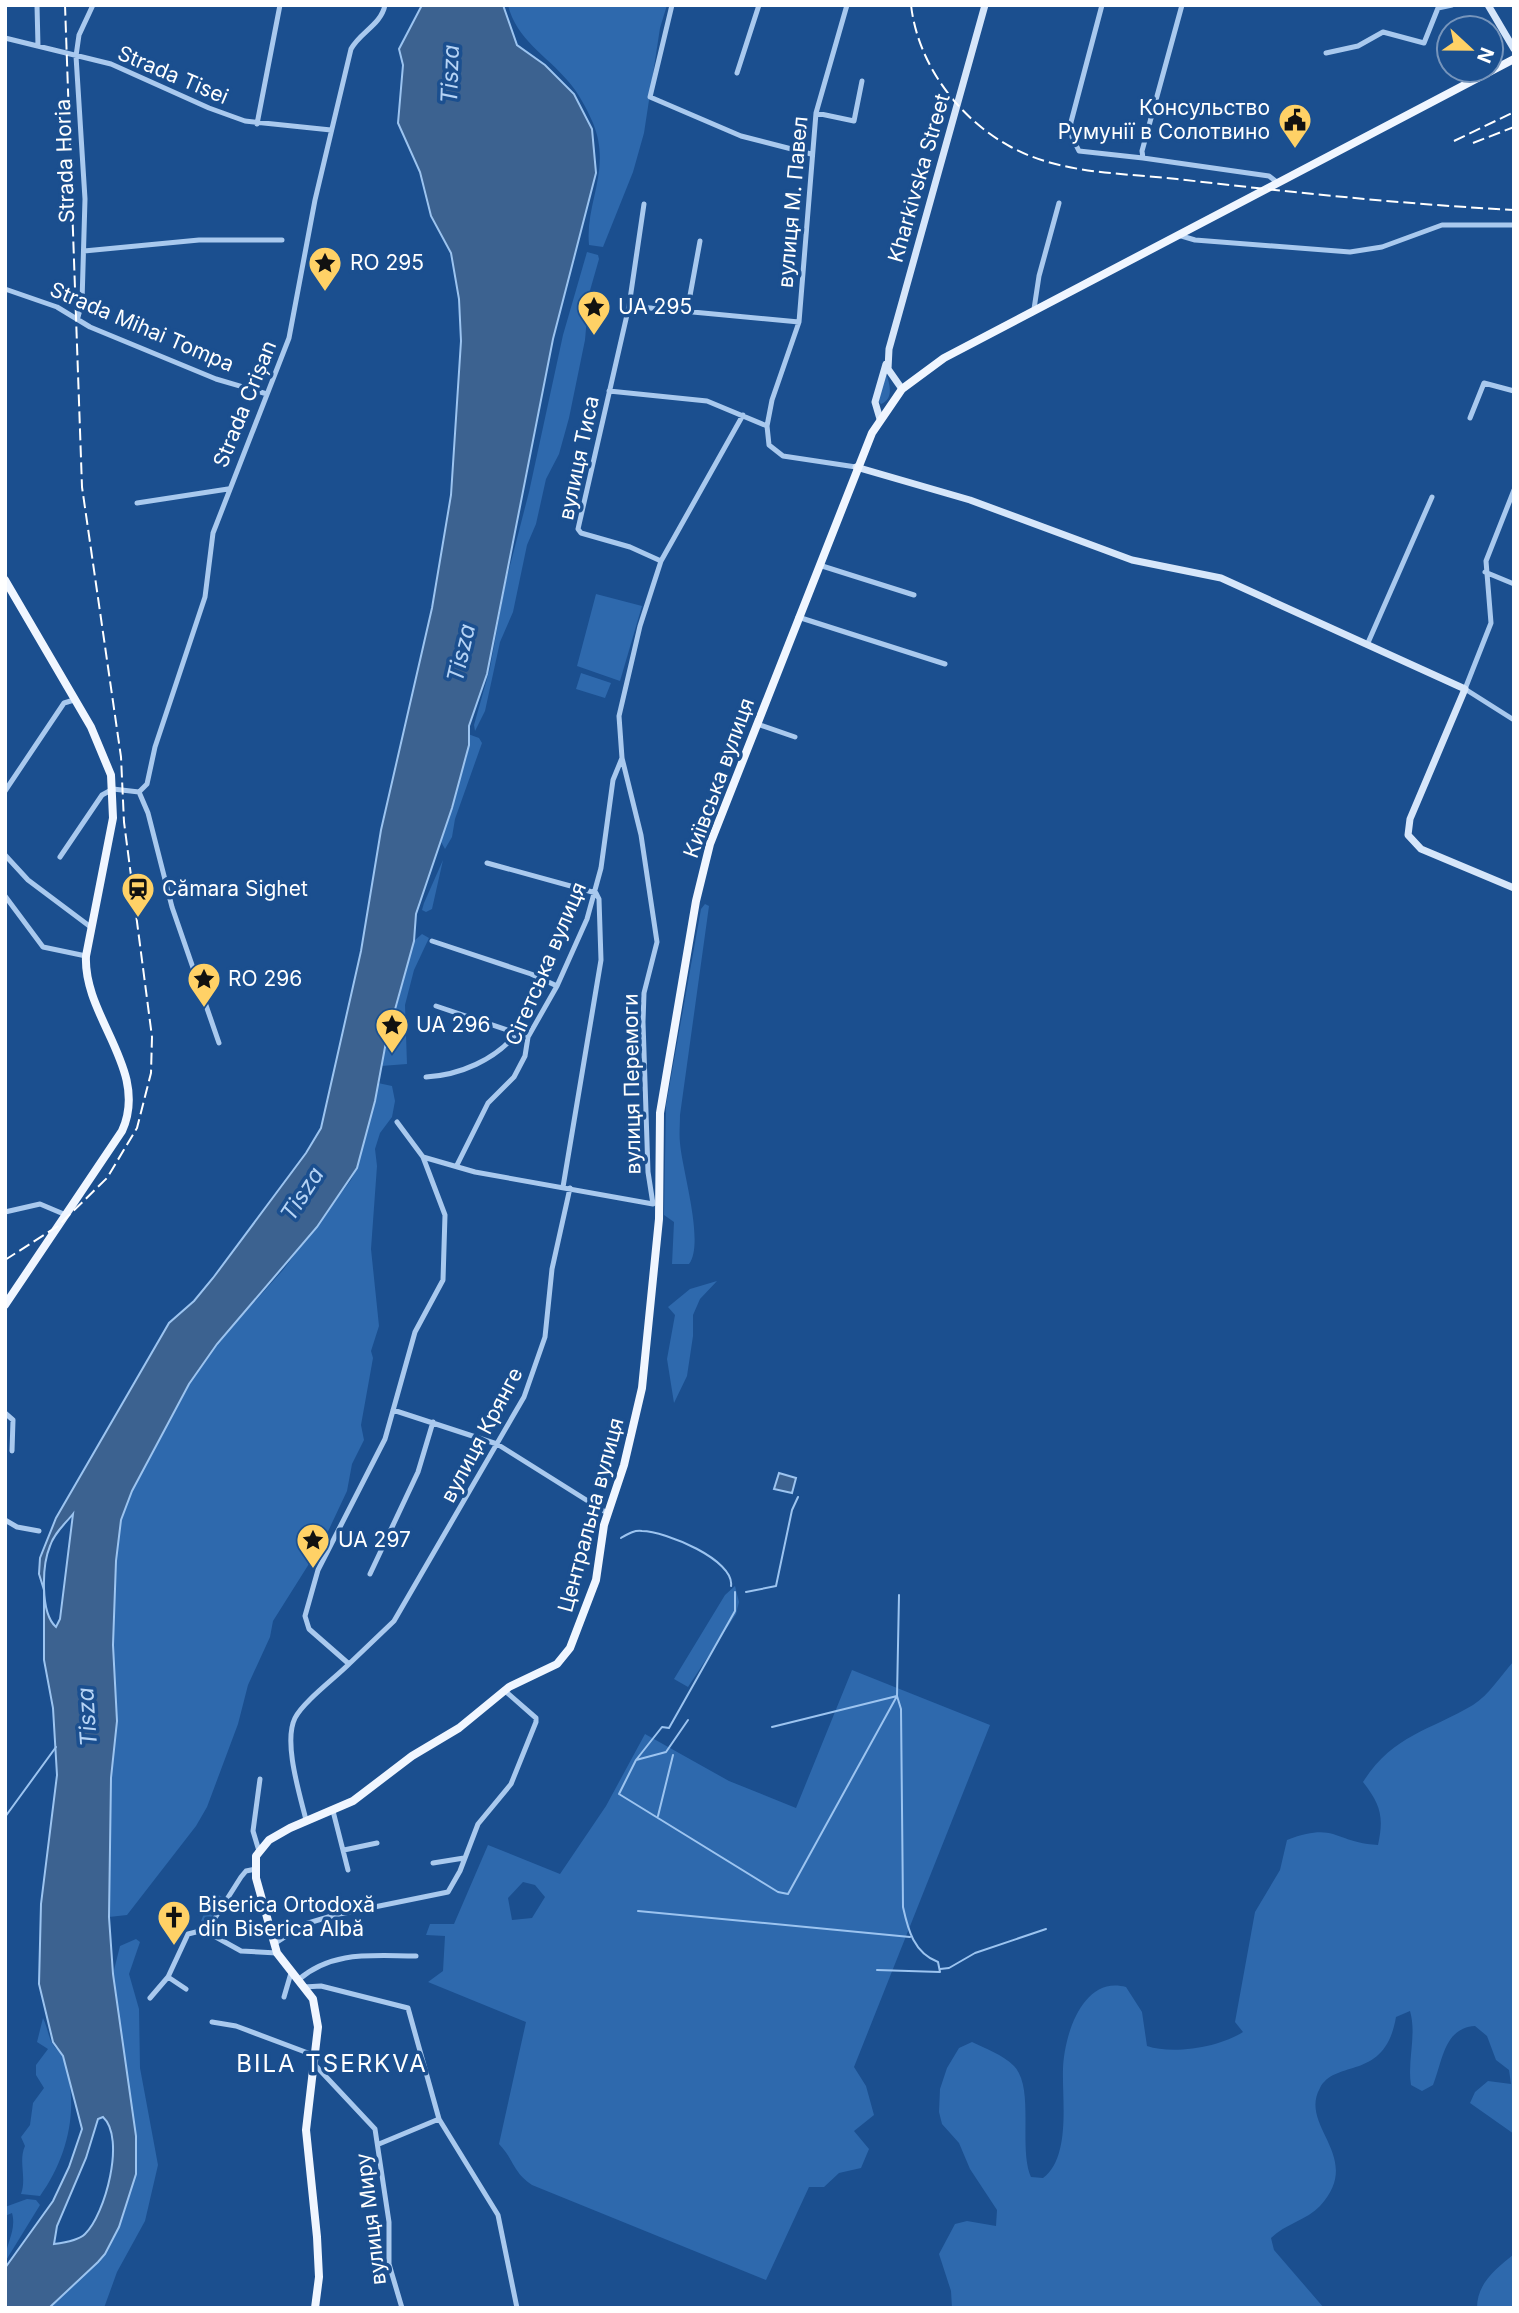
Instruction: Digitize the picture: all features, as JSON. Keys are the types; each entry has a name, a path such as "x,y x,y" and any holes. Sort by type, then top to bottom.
{"main road":[{"name":"Київська вулиця","path":"656,1204 660,1113 696,901 710,844 856,467 880,419 902,389 944,358 1034,309 1514,59"},
{"path":"5,580 105,756 113,789 111,831 86,956 87,981 125,1076 130,1104 122,1131 5,1305"},
{"name":"Центральна вулиця","path":"259,1851 269,1840 353,1801 412,1756 459,1728 504,1690 557,1664 570,1648 596,1580 607,1513 624,1465 642,1388 656,1204"},
{"path":"259,1851 256,1869 276,1949 316,2011 316,2061 306,2130 319,2277 315,2308"}],"street":[{"path":"37,5 38,47"},
{"name":"Strada Horia","path":"78,317 82,302 85,199 76,56 79,35 93,5"},
{"path":"257,124 280,5"},
{"name":"Strada Crișan","path":"139,792 147,784 155,747 205,597 212,537 291,328 331,130 351,49 381,18 385,5"},
{"path":"672,5 650,97 741,136 811,154"},
{"path":"737,73 759,5"},
{"name":"вулиця М. Павел","path":"767,426 772,400 799,322 816,113 847,5"},
{"name":"Kharkivska Street","path":"880,419 876,402 985,5"},
{"path":"1102,5 1072,122 1072,136 1079,151 1269,176 1278,183"},
{"path":"1143,158 1142,151 1182,5"},
{"path":"1326,53 1358,46 1383,32 1424,43 1438,8 1452,5"},
{"path":"1488,5 1514,49"},
{"name":"Strada Tisei","path":"5,38 127,70 209,108 257,124 331,130"},
{"path":"816,113 854,121 862,80"},
{"path":"1034,309 1039,276 1059,203"},
{"name":"вулиця Тиса","path":"644,204 629,306 578,529 581,533 630,547 661,561"},
{"path":"1178,235 1195,240 1350,252 1382,247 1442,225 1514,225"},
{"path":"84,251 199,240 282,240"},
{"path":"687,312 700,241"},
{"name":"Strada Mihai Tompa","path":"5,289 31,296 78,317 90,327 216,379 267,394"},
{"path":"629,306 799,322"},
{"path":"887,360 891,375 902,389"},
{"path":"1470,418 1484,383 1514,391"},
{"path":"609,391 707,401 767,426 769,445 783,456 856,467 970,500 1132,560 1221,579 1465,689 1514,720"},
{"path":"622,758 621,702 661,561 743,415"},
{"path":"137,503 228,489"},
{"path":"1514,490 1485,572 1491,623 1410,819 1408,835 1421,849 1514,888"},
{"path":"1367,645 1432,497"},
{"path":"819,565 914,595"},
{"path":"1485,572 1514,584"},
{"path":"798,617 945,664"},
{"path":"5,791 64,703 74,700"},
{"path":"757,724 795,737"},
{"name":"Сігетська вулиця","path":"457,1165 488,1103 514,1077 525,1056 528,1037 557,986 596,893 613,780 622,758"},
{"name":"вулиця Перемоги","path":"622,758 641,835 657,942 645,993 643,1022 648,1172 656,1204"},
{"path":"60,858 102,795 113,789 139,792 148,813 165,886 219,1043"},
{"path":"5,855 28,880 92,928"},
{"path":"487,863 596,893"},
{"name":"вулиця Крянге","path":"306,1821 294,1774 293,1723 300,1711 394,1620 497,1444 537,1366 545,1337 554,1258 601,960 599,899 596,893"},
{"path":"5,896 43,947 86,956"},
{"path":"432,941 531,974 557,986"},
{"path":"436,1006 528,1037"},
{"path":"426,1077 443,1076 483,1061 517,1033"},
{"path":"349,1664 309,1629 305,1622 306,1607 318,1570 385,1439 415,1332 443,1280 445,1215 423,1157 397,1122"},
{"path":"423,1157 475,1172 656,1204"},
{"path":"5,1212 40,1204 66,1214"},
{"path":"393,1410 497,1444 607,1513"},
{"path":"5,1413 13,1420 12,1451"},
{"path":"370,1574 418,1472 433,1422"},
{"path":"5,1520 17,1527 39,1531"},
{"path":"150,1998 168,1977 188,1934 205,1931 241,1951 276,1949 305,1924 335,1914 448,1892 478,1824 511,1784 537,1722 536,1718 504,1690"},
{"path":"259,1851 253,1831 260,1779"},
{"path":"333,1811 348,1870"},
{"path":"344,1850 376,1843"},
{"path":"433,1863 464,1857"},
{"path":"205,1931 241,1877 246,1871 256,1869"},
{"path":"284,1997 298,1980 323,1961 356,1957 416,1956"},
{"path":"168,1977 186,1989"},
{"path":"298,1980 408,2008 439,2119 498,2215 517,2308"},
{"path":"212,2022 236,2026 316,2061"},
{"name":"вулиця Миру","path":"316,2061 370,2121 379,2144 388,2222 389,2264 402,2308"},
{"path":"379,2144 439,2119"}],"shaded area":[{"path":"508,5 667,5 660,28 644,133 633,172 603,247 589,245 600,156 593,123 572,85 518,28"},
{"path":"587,252 598,255 599,259 589,294 585,340 569,418 559,454 546,479 536,524 527,545 513,612 500,642 485,711 475,731 474,725 490,668 505,585 529,492 563,335"},
{"path":"886,373 890,386 889,395 881,404 878,401"},
{"path":"596,594 642,606 620,681 577,666"},
{"path":"581,673 611,683 605,698 576,689"},
{"path":"468,734 479,738 482,743 455,819 452,837 445,849 440,840 467,756"},
{"path":"443,860 432,909 426,912 422,910 424,903"},
{"path":"705,904 709,906 680,1115 680,1143 695,1240 689,1264 672,1264 674,1222 664,1215 666,1105 701,909"},
{"path":"422,934 429,938 414,970 405,1005 407,1064 381,1066 414,941"},
{"path":"378,1083 392,1086 395,1101 392,1117 380,1133 375,1149 377,1166 371,1249 379,1326 371,1351 373,1358 361,1425 364,1440 352,1464 347,1491 324,1540 273,1621 270,1637 248,1685 238,1724 207,1807 196,1826 127,1915 109,1917 111,1778 117,1721 113,1645 116,1561 121,1520 132,1491 189,1384 217,1344 283,1270 351,1180 357,1168"},
{"path":"717,1281 700,1299 693,1315 687,1376 674,1403 667,1359 675,1315 668,1307 690,1289"},
{"path":"735,1586 739,1602 736,1614 688,1687 674,1679 725,1595"},
{"path":"1514,1661 1514,2134 1470,2103 1475,2092 1488,2081 1511,2084 1509,2070 1496,2060 1487,2036 1475,2026 1465,2028 1451,2039 1433,2085 1422,2091 1411,2085 1413,2029 1410,2011 1396,2017 1382,2051 1360,2066 1337,2073 1327,2079 1320,2088 1316,2102 1317,2116 1334,2157 1336,2172 1332,2188 1315,2211 1271,2238 1274,2250 1324,2308 952,2308 951,2291 939,2254 955,2224 967,2221 996,2226 997,2210 970,2169 959,2143 942,2124 939,2112 940,2089 947,2068 959,2048 972,2042 999,2055 1014,2066 1024,2089 1027,2165 1031,2177 1043,2178 1052,2169 1061,2142 1064,2112 1063,2069 1067,2040 1087,1999 1098,1990 1111,1986 1126,1987 1142,2012 1147,2046 1158,2049 1196,2048 1222,2042 1243,2032 1235,2022 1255,1912 1280,1870 1287,1840 1316,1832 1378,1845 1380,1812 1363,1782 1375,1766 1399,1744 1479,1701"},
{"path":"852,1670 990,1725 854,2067 866,2086 874,2115 854,2131 869,2149 861,2168 839,2173 824,2187 809,2187 766,2280 532,2185 521,2175 499,2144 526,2022 428,1982 443,1971 445,1936 426,1935 430,1924 454,1924 488,1845 560,1874 606,1806 645,1734 729,1781 796,1808","holes":["523,1882 535,1885 545,1897 532,1918 512,1920 508,1898"]},
{"path":"213,1892 222,1897 209,1923 201,1921"},
{"path":"136,1939 140,1942 129,1974 139,2009 140,2068 158,2165 145,2221 117,2272 104,2308 49,2308 105,2254 123,2217 136,2174 136,2136 113,1974 120,1946"},
{"path":"43,2018 68,2074 71,2110 65,2146 40,2196 21,2194 25,2146 21,2137 30,2125 33,2103 44,2088 36,2075 36,2065 48,2049 37,2042"},
{"path":"27,2199 36,2200 40,2205 5,2262 13,2220 12,2213 5,2216 5,2207"},
{"path":"1514,2254 1514,2308 1477,2308 1484,2284 1494,2271"}],"water":[{"name":"Tisza","path":"422,5 503,5 517,45 545,65 574,94 592,129 596,173 553,339 487,674 469,726 469,745 452,808 416,914 414,941 386,1042 375,1101 357,1168 317,1227 217,1344 189,1384 132,1491 121,1520 116,1561 113,1645 117,1721 111,1778 109,1917 113,1974 136,2136 136,2174 119,2227 98,2262 49,2308 5,2308 5,2268 53,2201 69,2167 82,2129 63,2056 53,2042 39,1984 41,1904 57,1775 53,1708 44,1660 44,1590 39,1574 40,1558 56,1518 169,1323 194,1301 213,1278 306,1153 321,1128 361,951 381,830 432,608 451,495 461,341 459,299 451,253 431,216 420,172 398,123 403,65 399,49","holes":["73,1514 60,1619 56,1627 47,1611 45,1600 45,1565 54,1537","103,2117 110,2127 113,2141 113,2158 106,2194 85,2234 54,2244 57,2226 86,2158 98,2119"]},
{"path":"779,1473 796,1478 792,1493 774,1489"}],"waterway":[{"path":"746,1592 776,1586 792,1510 798,1497"},
{"path":"621,1538 642,1531 681,1542 711,1557 722,1566 729,1576 731,1586"},
{"path":"688,1720 666,1752 636,1760 662,1727 669,1728 735,1611 735,1592"},
{"path":"877,1970 940,1972 938,1962 923,1953 913,1940 903,1907 901,1709 897,1696 899,1595"},
{"path":"636,1760 619,1794 778,1892 788,1894 897,1696 772,1727"},
{"path":"5,1817 56,1747"},
{"path":"658,1816 673,1755"},
{"path":"638,1911 910,1937"},
{"path":"940,1969 949,1968 975,1953 1046,1929"}],"railway":[{"path":"5,1260 58,1226 107,1178 137,1128 151,1073 152,1037 124,822 121,757 82,487 65,5"},
{"path":"911,5 922,49 932,69 958,106 992,135 1011,147 1050,163 1113,173 1303,193 1514,210"},
{"path":"1454,141 1514,112"},
{"path":"1473,143 1514,127"}],"place":[{"name":"Консульство Румунії в Солотвино","path":"1295,150"},
{"name":"RO 295","path":"325,293"},
{"name":"UA 295","path":"594,337"},
{"name":"Cămara Sighet","path":"138,919"},
{"name":"RO 296","path":"204,1009"},
{"name":"UA 296","path":"392,1055"},
{"name":"UA 297","path":"313,1570"},
{"name":"Biserica Ortodoxă din Biserica Albă","path":"174,1947"}],"district":[{"name":"BILA TSERKVA","path":"332,2064"}]}
